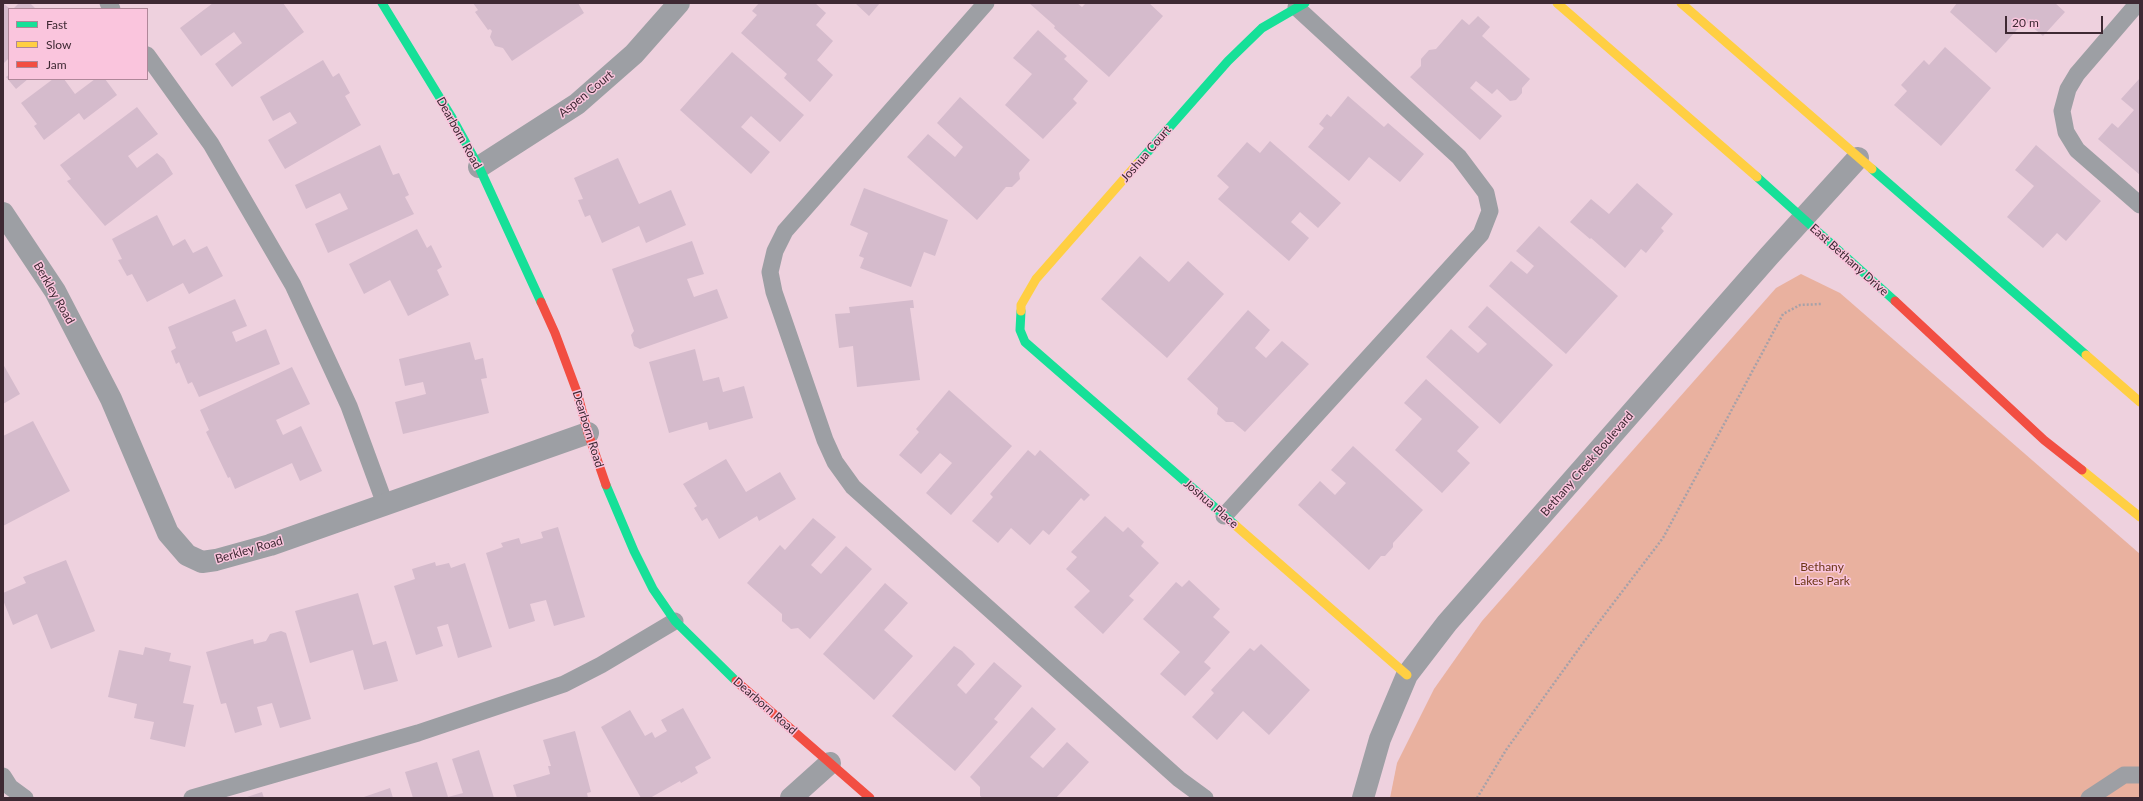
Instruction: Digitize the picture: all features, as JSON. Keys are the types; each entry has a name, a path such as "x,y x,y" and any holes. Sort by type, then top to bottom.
{"street":[{"name":"Dearborn Road","path":"382,3 447,109 479,167 555,333 577,392 588,433 613,504 634,551 654,589 675,621 724,671 870,798"},
{"name":"East Bethany Drive","path":"1557,3 1889,295 2044,440 2140,517"},
{"path":"1681,3 2140,402"},
{"name":"Aspen Court","path":"479,167 577,104 634,54 673,5"},
{"name":"Joshua Court","path":"1020,330 1021,305 1036,279 1228,61 1262,28 1301,5"},
{"name":"Bethany Creek Boulevard","path":"1363,798 1380,739 1408,675 1447,623 1803,218 1858,158"},
{"name":"Berkley Road","path":"3,213 55,290 111,399 168,532 187,555 202,562 216,560 270,545 588,433"},
{"name":"Joshua Place","path":"1020,330 1025,342 1408,675"},
{"path":"791,798 830,763"}],"lane":[{"path":"986,3 785,231 775,251 770,272 774,292 824,440 835,462 853,487 1173,773 1205,798"},
{"path":"2138,3 2076,74 2068,89 2062,111 2066,132 2077,150 2140,205"},
{"path":"1224,516 1481,234 1490,211 1486,193 1459,157 1301,5"},
{"path":"148,56 211,144 293,285 349,406 385,504"},
{"path":"192,798 418,733 564,684 601,665 675,621"},
{"path":"2089,798 2124,775 2140,775"},
{"path":"3,776 10,786 25,798"}],"path":[{"path":"1477,798 1506,750 1583,643 1663,538 1783,314 1800,305 1821,304"}],"green space":[{"name":"Bethany Lakes Park","path":"1801,274 1840,293 2140,554 2140,798 1390,798 1397,763 1434,689 1482,621 1776,288"}],"building":[{"path":"3,3 9,8 8,59 3,64"},
{"path":"19,3 30,3 35,8 14,8"},
{"path":"213,3 283,3 304,32 232,87 215,64 242,43 234,32 201,56 180,28"},
{"path":"473,3 578,3 584,13 512,61 503,48 495,46 490,37 492,31 490,29 488,30 475,12 478,10"},
{"path":"759,3 815,3 826,13 816,25 833,41 817,60 833,75 810,102 784,78 787,74 741,33 757,15 752,11"},
{"path":"855,3 880,3 869,16"},
{"path":"1029,3 1077,3 1082,7 1086,3 1149,3 1163,16 1109,77 1054,28 1055,26"},
{"path":"1957,3 2055,3 2065,12 2043,36 2025,21 1996,53 1950,12"},
{"path":"1478,16 1490,27 1482,36 1530,79 1522,88 1522,93 1516,100 1510,101 1497,89 1492,94 1476,81 1470,88 1502,116 1480,140 1410,77 1421,66 1421,59 1429,50 1436,49 1462,19 1469,25"},
{"path":"1038,30 1067,56 1064,59 1088,81 1073,99 1077,103 1043,139 1005,105 1032,74 1013,58"},
{"path":"1945,47 1991,88 1941,146 1894,105 1907,91 1901,85 1924,60 1929,65"},
{"path":"732,52 804,115 780,142 751,116 741,127 770,152 751,174 680,110"},
{"path":"323,60 333,77 339,73 350,93 345,96 361,125 285,169 268,140 297,123 290,112 273,121 260,97"},
{"path":"2140,78 2140,175 2098,139 2112,123 2118,128 2134,110 2121,99"},
{"path":"8,80 27,80 16,89"},
{"path":"52,80 65,80 75,94 94,80 106,80 117,95 84,120 79,113 44,140 34,126 37,124 21,103"},
{"path":"1348,96 1384,127 1388,123 1424,154 1400,182 1369,157 1349,181 1308,147 1324,128 1319,124 1327,114 1331,117"},
{"path":"960,97 1030,160 1019,173 1020,179 1012,187 1006,187 977,220 907,157 928,134 955,157 963,147 937,123"},
{"path":"137,107 158,134 128,156 137,168 157,153 164,159 173,174 105,226 67,181 71,179 60,165"},
{"path":"1270,141 1341,203 1318,228 1300,212 1291,222 1309,238 1289,261 1218,199 1229,187 1217,176 1247,142 1260,153"},
{"path":"380,145 393,175 399,173 409,195 405,197 414,214 328,253 315,224 348,209 340,193 306,209 295,185"},
{"path":"2036,145 2101,201 2066,241 2057,233 2043,248 2007,217 2034,186 2015,170"},
{"path":"618,158 639,204 671,190 686,225 646,243 639,226 602,243 590,215 585,217 578,200 583,199 574,178"},
{"path":"1637,183 1673,214 1661,228 1664,231 1646,253 1641,249 1625,268 1570,222 1591,199 1609,214"},
{"path":"864,188 948,220 935,256 924,252 911,287 860,268 864,258 859,256 868,233 850,225"},
{"path":"157,215 173,246 185,239 193,253 207,246 223,276 189,294 183,283 147,302 132,274 127,276 118,260 122,259 112,239"},
{"path":"1539,226 1618,296 1566,354 1489,286 1511,261 1527,274 1534,266 1516,251"},
{"path":"417,229 427,248 431,245 442,267 437,270 449,295 408,316 390,280 364,294 349,264"},
{"path":"692,241 704,274 687,279 694,297 717,289 728,318 640,349 634,346 631,335 634,331 612,269"},
{"path":"1140,256 1169,282 1188,261 1224,294 1167,358 1101,299"},
{"path":"235,299 247,326 232,332 236,342 266,329 280,364 199,397 192,382 188,384 179,362 176,364 171,351 176,348 168,327"},
{"path":"913,300 914,308 910,308 920,380 857,387 853,346 839,348 835,314 850,313 849,307"},
{"path":"1487,306 1553,365 1500,424 1426,357 1451,329 1478,353 1487,344 1468,327"},
{"path":"1248,310 1270,330 1255,348 1266,358 1282,341 1309,364 1245,432 1233,422 1226,422 1217,414 1218,408 1187,379"},
{"path":"470,342 475,360 483,358 487,378 481,379 489,413 403,434 395,402 426,394 423,382 405,386 399,359"},
{"path":"695,349 703,381 719,377 723,392 744,386 753,418 709,430 707,422 669,433 649,362"},
{"path":"3,364 20,394 3,404"},
{"path":"292,367 310,404 276,420 283,435 301,426 322,471 300,481 292,463 235,489 230,477 228,478 206,432 209,430 200,410"},
{"path":"1426,379 1479,427 1457,451 1470,463 1442,493 1395,450 1422,419 1404,403"},
{"path":"949,390 1012,446 951,515 926,493 952,463 940,453 921,474 899,455 919,432 916,429"},
{"path":"33,421 70,491 3,526 3,436"},
{"path":"1353,446 1423,510 1393,543 1393,547 1385,556 1381,556 1369,570 1298,505 1320,481 1335,495 1346,483 1331,470"},
{"path":"1028,450 1035,456 1040,450 1090,495 1084,501 1081,498 1049,535 1043,530 1030,545 1011,528 998,543 972,521 993,497 990,494"},
{"path":"726,459 746,492 780,472 796,499 759,521 757,516 719,539 707,518 702,521 694,508 697,506 683,484"},
{"path":"1105,516 1123,532 1128,527 1144,542 1141,546 1159,563 1129,596 1134,600 1103,634 1074,607 1090,591 1066,569 1077,557 1071,552"},
{"path":"813,518 836,537 811,565 821,574 846,546 872,569 810,639 798,628 791,629 782,621 782,614 747,583 780,545 785,550"},
{"path":"558,527 585,617 554,626 546,600 530,604 535,621 509,629 486,553 503,547 501,543 519,538 521,544 543,538 541,532"},
{"path":"66,560 95,631 51,649 37,614 13,625 3,600 3,593 26,583 23,577"},
{"path":"435,562 436,566 449,563 451,568 465,563 492,647 458,658 448,624 437,627 443,646 416,655 394,586 415,579 412,569"},
{"path":"1189,580 1220,609 1213,617 1230,632 1204,662 1211,668 1185,696 1160,674 1180,652 1143,619 1176,582 1182,587"},
{"path":"885,583 908,603 884,630 913,656 874,700 823,654"},
{"path":"358,593 373,645 386,641 398,681 364,690 353,650 310,663 295,611"},
{"path":"281,631 286,633 311,719 280,728 272,703 257,707 262,725 235,733 226,703 221,704 206,652 253,639 254,644 266,641 270,634"},
{"path":"1261,644 1310,690 1269,735 1243,711 1217,740 1192,717 1214,693 1211,690 1250,648 1254,651"},
{"path":"954,646 962,651 975,664 957,685 966,694 994,662 1022,686 994,719 998,722 955,771 892,716"},
{"path":"145,647 171,653 169,661 191,666 183,703 194,705 185,747 150,739 154,722 134,718 137,704 108,697 119,650 143,655"},
{"path":"1032,707 1056,729 1030,757 1043,768 1067,742 1089,762 1056,798 983,798 980,796 980,787 970,777"},
{"path":"683,708 711,758 695,767 698,773 681,783 680,781 650,798 641,798 601,727 630,710 645,736 652,732 655,738 667,731 661,720"},
{"path":"575,731 591,792 587,793 588,798 517,798 513,785 550,774 548,766 551,766 543,740"},
{"path":"479,750 494,798 413,798 405,772 437,762 448,797 463,793 452,759"},
{"path":"390,788 393,798 361,798"},
{"path":"262,792 264,798 244,798"}],"traffic: fast":[{"path":"382,3 451,116 479,167 541,302"},
{"path":"1138,163 1228,61 1262,28 1305,3"},
{"path":"1872,169 2086,355"},
{"path":"1757,177 1895,301"},
{"path":"1021,311 1020,330 1025,342 1235,525"},
{"path":"606,485 634,551 653,589 675,621 736,681"}],"traffic: slow":[{"path":"1557,3 1757,177"},
{"path":"1681,3 1872,169"},
{"path":"1021,311 1021,305 1036,279 1138,163"},
{"path":"2086,355 2140,402"},
{"path":"2082,470 2140,517"},
{"path":"1235,525 1407,675"}],"traffic: jam":[{"path":"1895,301 2044,440 2082,470"},
{"path":"541,302 555,333 577,392 588,433 606,485"},
{"path":"736,681 870,798"}]}
